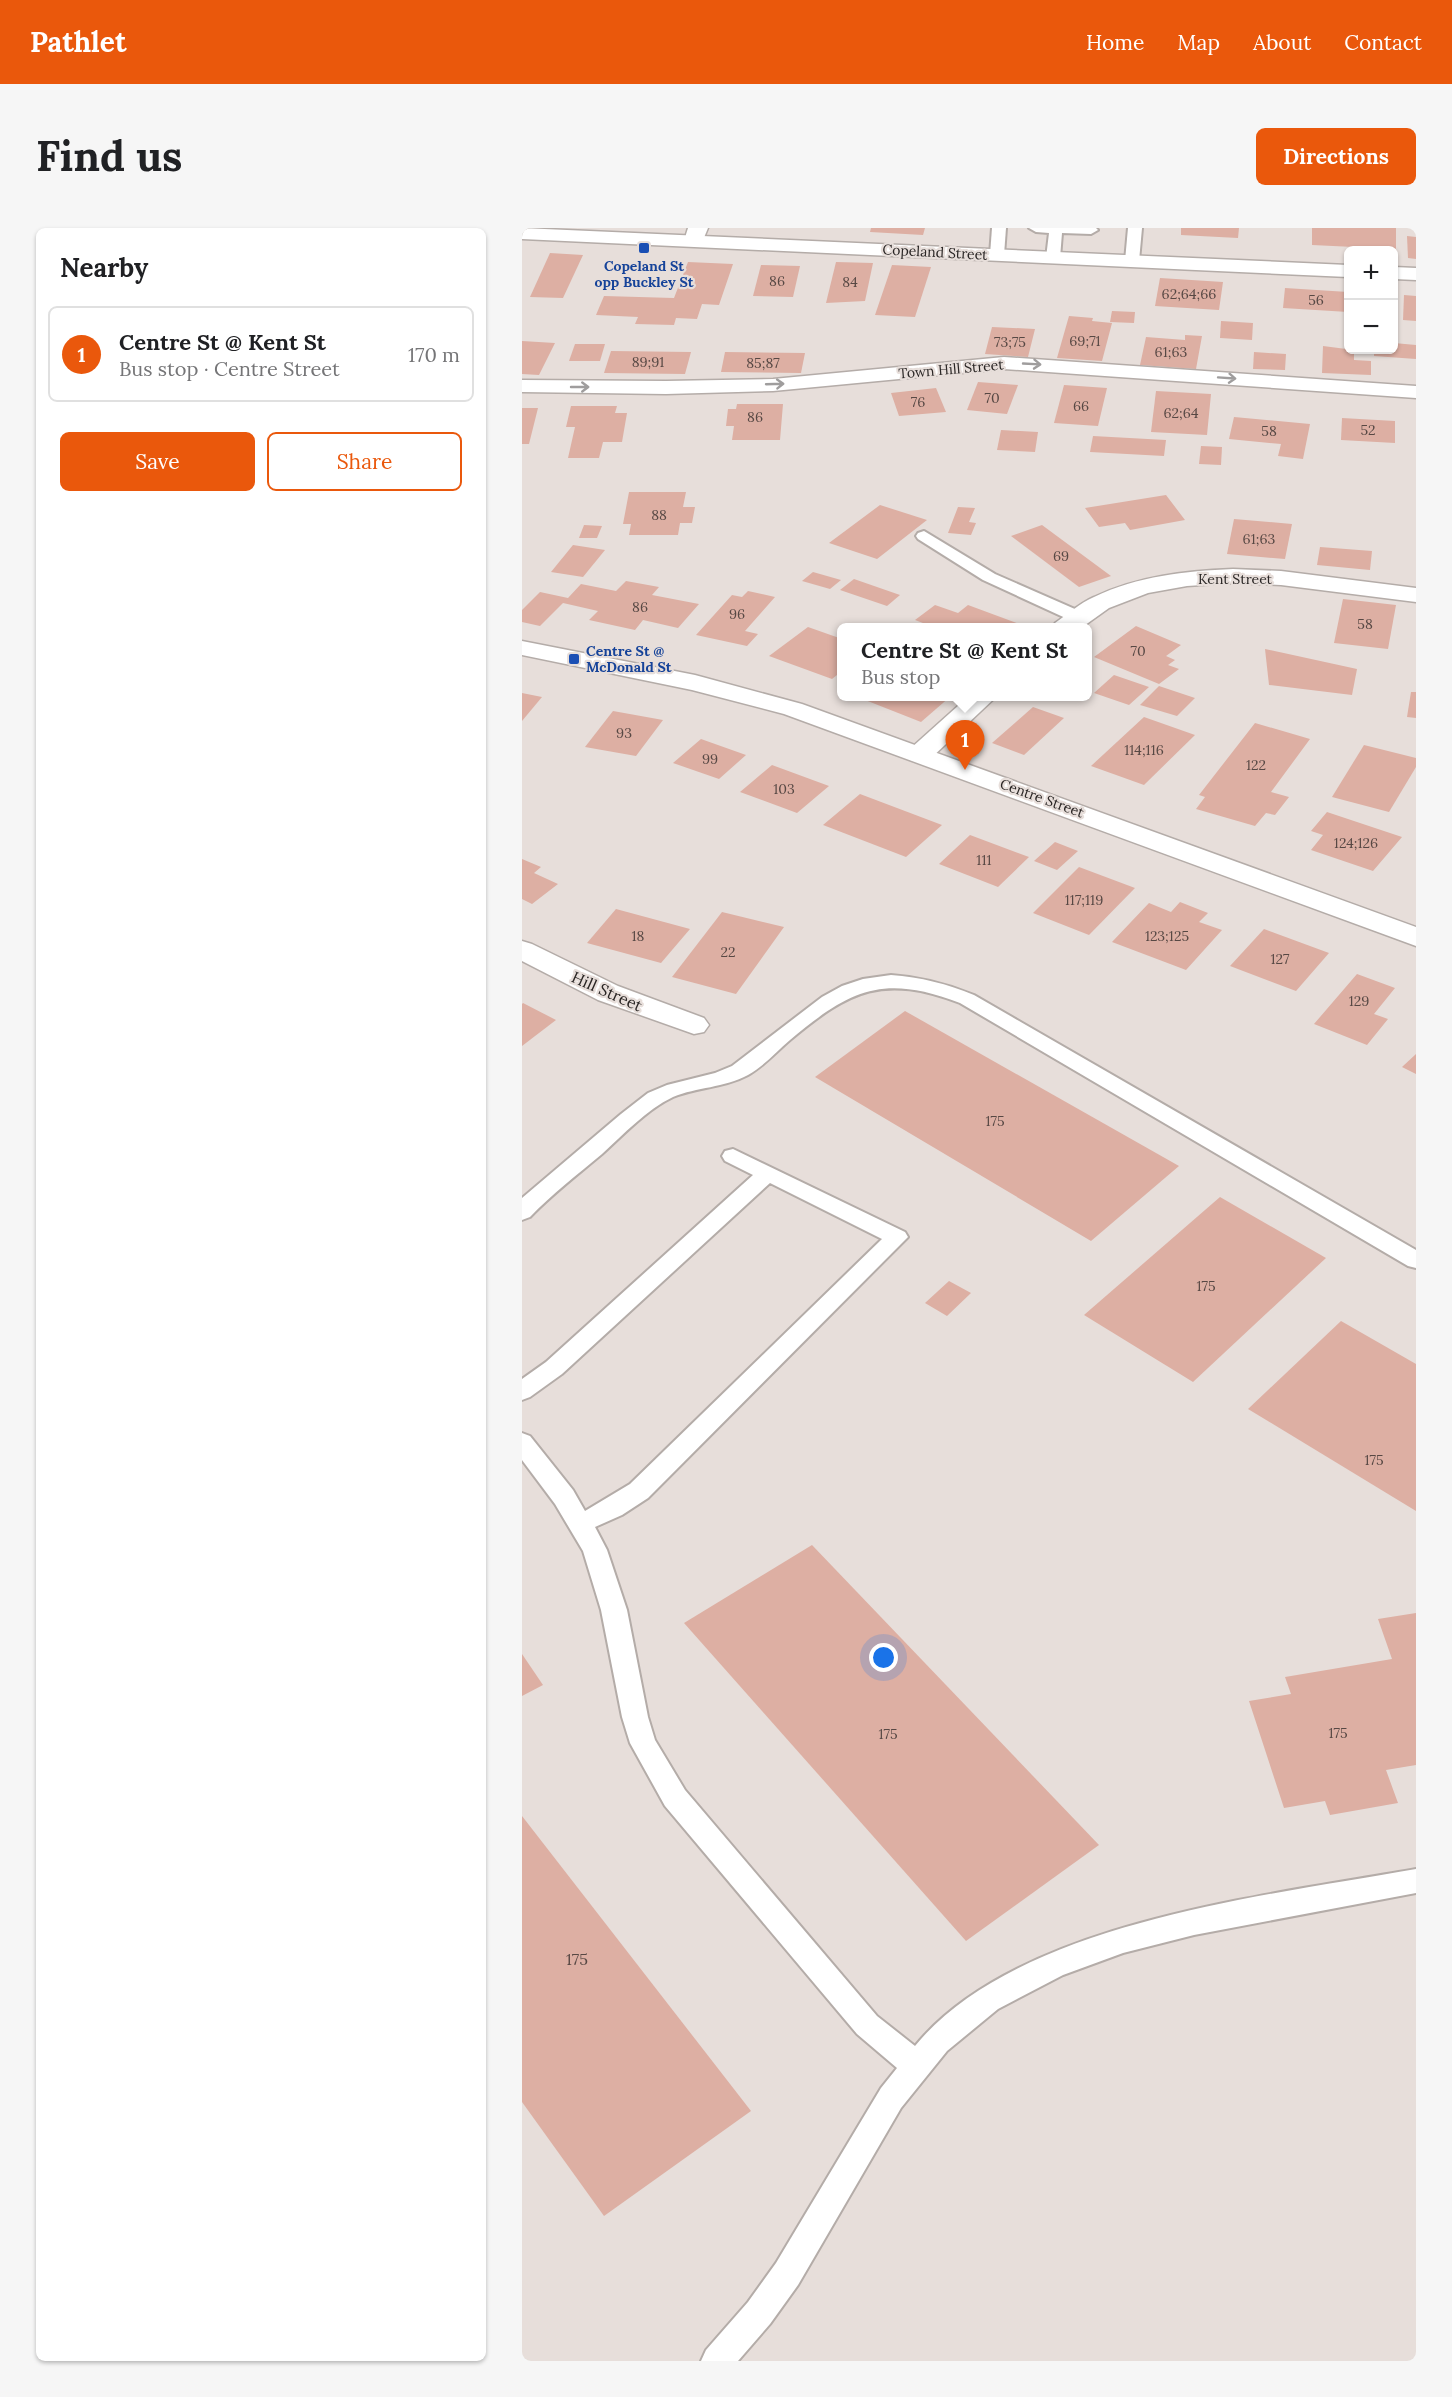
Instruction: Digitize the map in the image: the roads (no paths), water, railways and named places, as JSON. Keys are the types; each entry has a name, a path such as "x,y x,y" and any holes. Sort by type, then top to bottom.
{"main road":[{"name":"Copeland Street","path":"522,233 696,234 997,255 1344,271"},
{"path":"1398,273 1416,274"},
{"name":"Town Hill Street","path":"522,386 771,384 841,380 958,366 1005,363 1416,392"},
{"name":"Kent Street","path":"1071,622 1106,600 1126,592 1148,585 1198,578 1281,579 1416,595"},
{"name":"Centre Street","path":"522,648 695,683 762,700 920,754 1416,937"},
{"path":"920,754 979,701"},
{"name":"Hill Street","path":"522,950 608,993 694,1025"}],"lane":[{"path":"997,255 999,228"},
{"path":"1036,228 1091,230"},
{"path":"1132,261 1135,228"},
{"path":"1053,258 1056,229"},
{"path":"924,536 989,577 1071,622"},
{"path":"522,1212 657,1097 685,1087 725,1078 743,1069 810,1013 837,995 867,984 906,981 925,984 967,999 1416,1260"},
{"path":"581,1523 613,1508 639,1491 897,1237 733,1156"},
{"path":"522,1391 554,1368 767,1174"},
{"path":"522,1442 547,1473 581,1523 605,1578 622,1644 635,1717 643,1743 657,1770 675,1798 867,2025 915,2065"},
{"path":"717,2361 759,2313 787,2274 867,2134 915,2065 959,2021 988,2000 1053,1966 1123,1940 1194,1922 1416,1881"}],"place":[{"name":"Copeland St opp Buckley St","path":"644,248"},
{"name":"Centre St @ McDonald St","path":"574,659"},
{"name":"Centre St @ Kent St","path":"965,770"}]}
